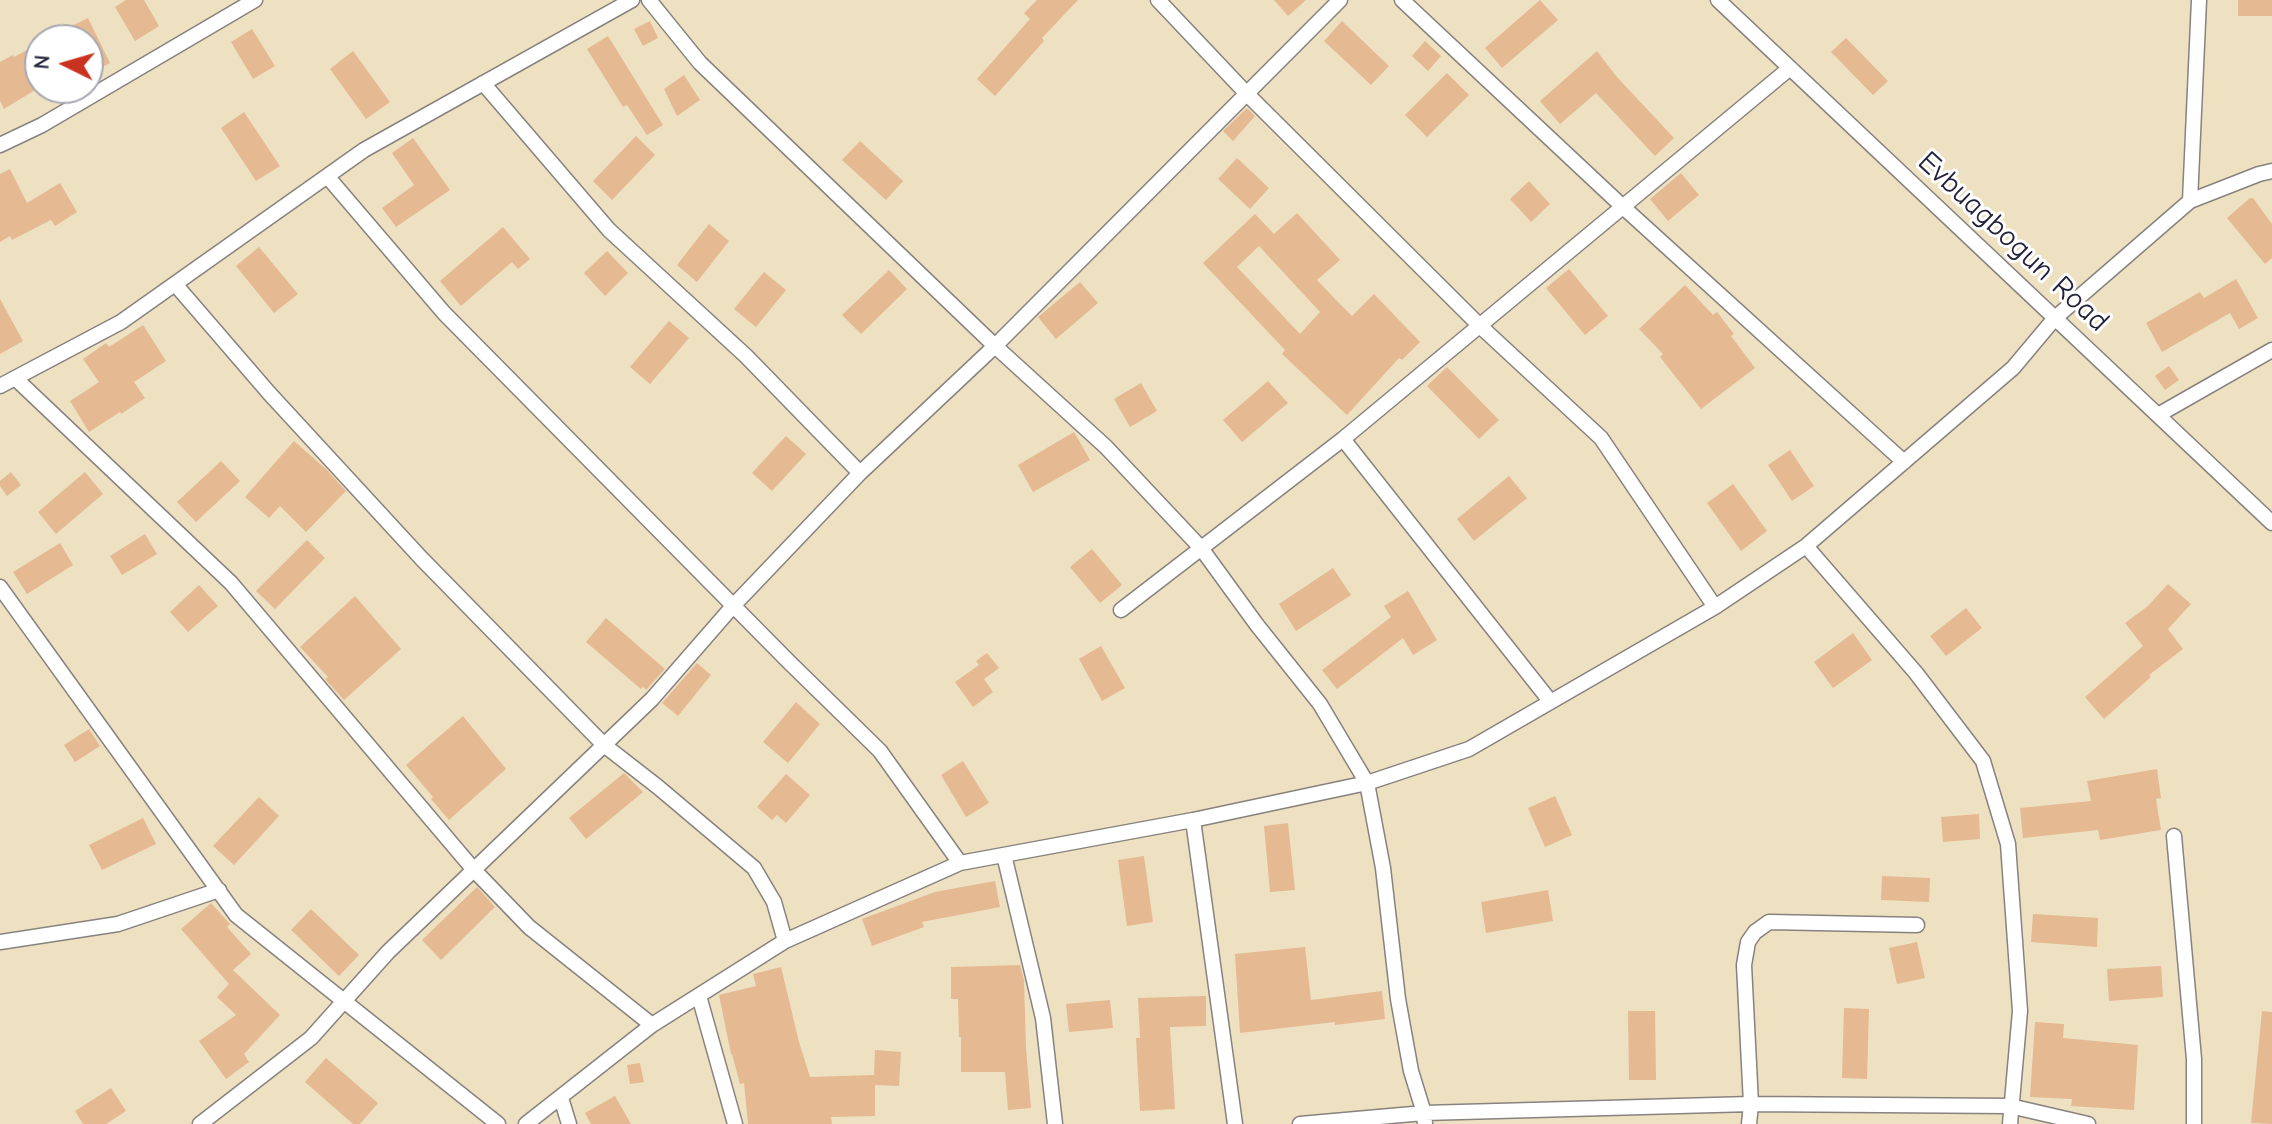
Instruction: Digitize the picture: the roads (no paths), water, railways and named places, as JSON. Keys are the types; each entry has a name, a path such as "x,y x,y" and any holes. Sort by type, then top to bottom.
{"street":[{"path":"0,145 42,125 255,0"},
{"path":"0,386 121,322 364,150 632,0"},
{"path":"649,0 700,63 995,346 1106,447 1201,548 1320,704 1367,783 1383,868 1398,999 1411,1071 1425,1118"},
{"path":"1158,0 1247,94 1479,325 1601,438 1715,607"},
{"path":"200,1124 311,1038 388,952 652,699 733,606 860,473 995,346 1340,0"},
{"path":"1402,0 1622,206 1904,462"},
{"name":"Evbuagbogun Road","path":"1718,0 2272,523"},
{"path":"2190,201 2199,0"},
{"path":"1121,610 1343,439 1790,68"},
{"path":"483,83 609,230 746,356 860,473"},
{"path":"526,1124 652,1025 785,941 960,863 1193,820 1367,783 1469,749 1715,607 1806,546 2013,368 2055,318 2190,201 2272,171"},
{"path":"327,176 444,313 880,751 960,863"},
{"path":"175,284 269,393 421,558 604,745 754,868 774,902 785,941"},
{"path":"2158,415 2272,350"},
{"path":"15,378 231,583 474,870 529,927 652,1025"},
{"path":"1343,439 1550,701"},
{"path":"1806,546 1916,673 1983,761 2010,859 2020,1011 2010,1124"},
{"path":"0,587 236,915 498,1124"},
{"path":"1193,820 1235,1124"},
{"path":"2174,836 2194,1059 2194,1124"},
{"path":"1004,855 1043,1018 1055,1124"},
{"path":"0,942 118,924 219,890"},
{"path":"1749,1124 1751,1104 1744,965 1748,942 1755,932 1769,922 1917,925"},
{"path":"699,996 735,1124"},
{"path":"561,1098 569,1124"},
{"path":"1300,1124 1751,1104 2010,1106 2088,1124"}]}
